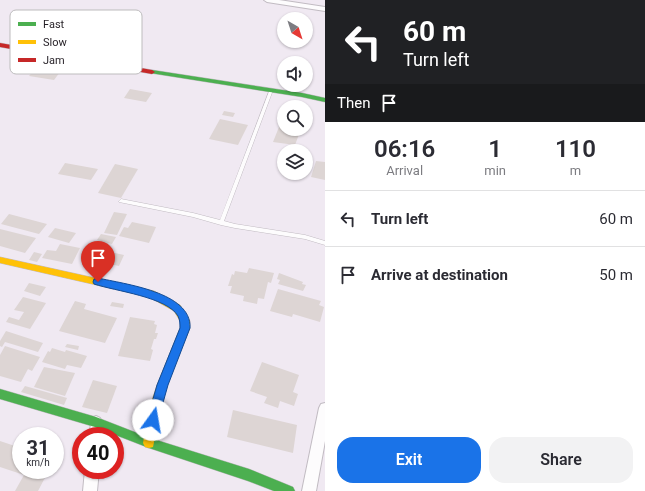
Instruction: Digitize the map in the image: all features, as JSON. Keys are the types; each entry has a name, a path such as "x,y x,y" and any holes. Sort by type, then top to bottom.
{"street":[{"path":"267,0 325,9"},
{"path":"0,45 10,47"},
{"path":"142,70 302,95 325,100"},
{"path":"0,260 151,294 177,308 182,313 185,321 185,328 162,385 155,409 149,442"},
{"path":"0,394 96,422 149,442 249,475 289,491"},
{"path":"309,491 325,408"},
{"path":"96,422 96,427"},
{"path":"90,491 91,479"}],"lane":[{"path":"221,223 271,90"},
{"path":"121,201 193,215 221,223 305,237 325,243"}],"building":[{"path":"31,74 58,74 54,80 29,76"},
{"path":"130,89 152,93 146,102 124,98"},
{"path":"224,111 235,113 233,117 222,115"},
{"path":"220,119 248,125 238,145 209,139"},
{"path":"277,132 277,136 298,136 295,144 273,142"},
{"path":"316,161 325,162 325,180 313,177 313,171"},
{"path":"65,163 98,169 91,180 58,174"},
{"path":"115,164 138,169 121,198 98,193"},
{"path":"114,212 127,214 117,235 104,233"},
{"path":"9,214 47,224 39,234 1,224"},
{"path":"132,222 156,227 149,243 119,236 124,227 128,228"},
{"path":"55,228 76,233 69,243 48,237"},
{"path":"0,229 36,238 25,253 0,246"},
{"path":"101,234 116,237 112,244 97,240"},
{"path":"60,244 80,248 72,264 42,258 47,250 56,251"},
{"path":"97,249 124,255 119,266 91,260"},
{"path":"34,252 42,254 37,262 29,260"},
{"path":"249,268 274,273 271,283 268,282 264,299 258,298 257,304 243,301 244,296 230,293 232,286 228,286 232,274 234,275 235,271 247,273"},
{"path":"279,273 303,282 302,284 306,285 303,291 278,284 280,280 277,279"},
{"path":"29,283 46,287 40,296 24,291"},
{"path":"278,289 321,301 319,305 324,307 320,322 293,314 292,317 270,311"},
{"path":"23,297 46,303 30,329 6,322 9,317 19,320 24,312 14,310"},
{"path":"75,301 86,304 84,309 117,318 105,343 59,331"},
{"path":"112,302 124,304 123,308 110,306"},
{"path":"130,317 155,321 154,324 157,325 155,333 158,333 156,339 154,339 151,349 153,350 150,361 118,356"},
{"path":"6,331 43,343 38,352 5,342 2,347 0,346 0,341"},
{"path":"67,344 79,346 78,350 65,347"},
{"path":"5,346 40,357 32,371 28,369 21,382 0,376 0,355"},
{"path":"52,348 87,356 81,368 67,365 65,369 42,362 48,351 50,352"},
{"path":"262,362 299,375 293,392 298,394 294,406 280,401 278,408 264,403 267,397 250,391"},
{"path":"44,367 75,373 65,396 34,387"},
{"path":"93,380 117,386 107,413 82,407"},
{"path":"25,386 67,398 64,405 21,392"},
{"path":"233,410 297,425 293,453 227,437"},
{"path":"0,441 12,445 12,471 0,467"},
{"path":"22,479 44,479 38,491 15,491"}],"traffic: fast":[{"path":"152,72 302,95 325,100"},
{"path":"0,394 96,422 149,443 249,475 289,491"}],"traffic: slow":[{"path":"0,260 151,294 177,308 185,321 185,328 162,385 155,409 149,443"}],"traffic: jam":[{"path":"0,45 10,47"},
{"path":"142,70 152,72"}],"route":[{"path":"98,282 151,294 164,300 182,313 185,321 185,328 162,385 153,420"}]}
